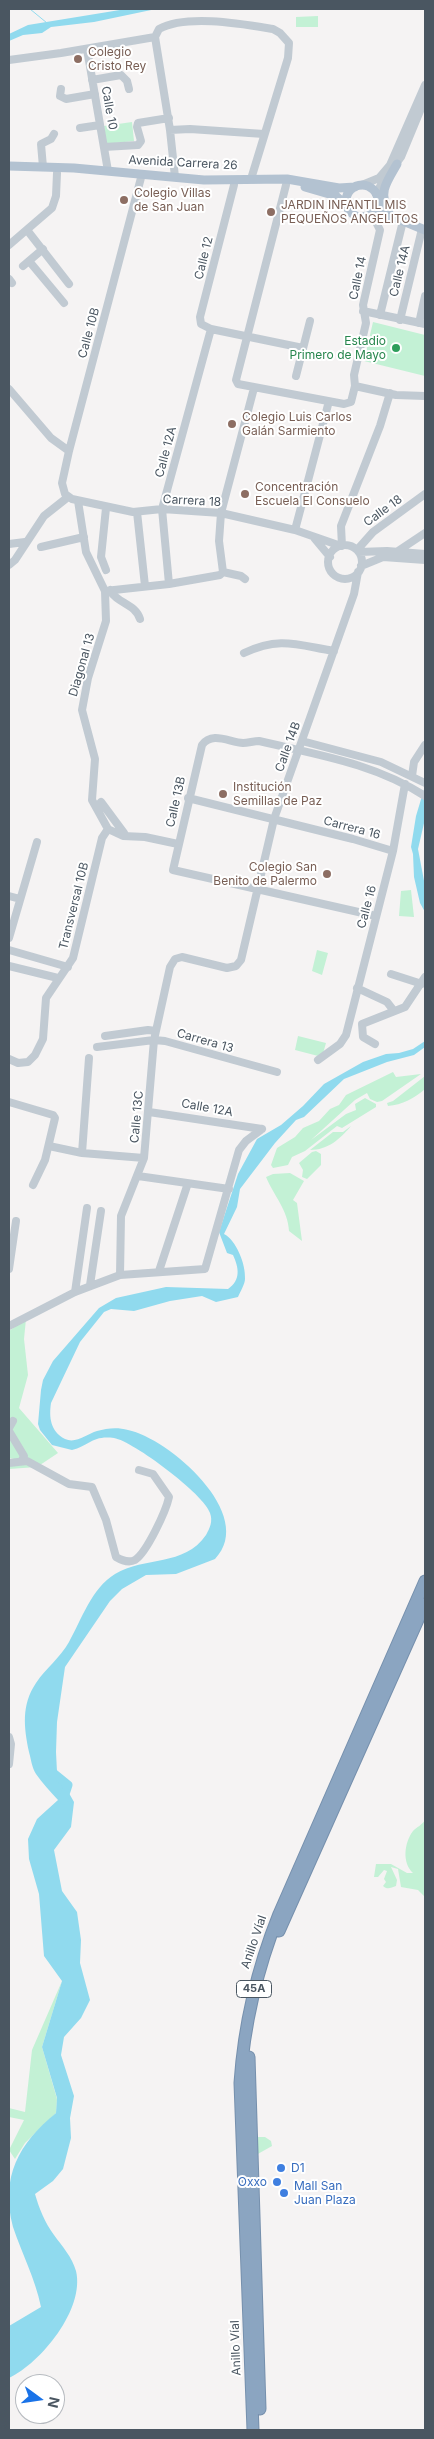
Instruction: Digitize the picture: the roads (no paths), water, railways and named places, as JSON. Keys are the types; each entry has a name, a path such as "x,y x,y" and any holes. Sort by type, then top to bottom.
{"highway":[{"name":"Anillo Víal","path":"253,2430 240,2083 244,2038 252,1997 264,1954 279,1914 425,1581"},
{"name":"Anillo Víal","path":"261,2430 248,2071 255,2007 266,1964 277,1936 425,1604"}],"main road":[{"path":"389,210 384,200 383,190 397,164"},
{"name":"Avenida Carrera 26","path":"9,166 108,171 208,186 286,184 330,194 340,198 347,206"},
{"name":"Avenida Carrera 26","path":"9,172 57,172 213,180 287,179 339,188 358,186"},
{"path":"358,186 369,187 389,210 424,228 387,214 354,214 347,206 347,195 358,186"},
{"path":"369,214 376,206 377,197"}],"street":[{"path":"175,177 170,130 155,37 159,29 166,25 192,22 273,29 280,33 289,43 288,58 251,179"},
{"path":"9,60 155,37"},
{"name":"Calle 10","path":"87,49 108,171"},
{"path":"92,80 121,75 127,81 128,89"},
{"path":"358,186 379,178 390,165 425,85"},
{"path":"61,89 60,96 66,99 95,94"},
{"path":"377,197 382,183 397,164 406,148 425,99"},
{"path":"104,147 138,145 141,141 138,123 168,118"},
{"path":"80,128 100,125"},
{"path":"170,130 190,129 264,134"},
{"path":"43,167 41,144 51,139 54,134"},
{"path":"9,245 52,208 56,196 57,172"},
{"name":"Calle 10B","path":"68,497 63,491 62,483 69,451 141,177"},
{"path":"286,184 236,380 238,384 344,404 351,402 356,386 390,394 425,396"},
{"name":"Calle 12","path":"211,329 201,324 200,317 234,185"},
{"name":"Calle 14","path":"356,386 354,375 366,323 363,311 380,230 369,214"},
{"path":"380,315 403,221"},
{"name":"Calle 14A","path":"400,320 424,228"},
{"path":"27,230 69,284"},
{"path":"43,249 26,263 64,303"},
{"path":"363,311 422,324 425,296"},
{"path":"296,376 310,321"},
{"path":"211,329 303,348"},
{"name":"Calle 12A","path":"169,584 162,510 211,329"},
{"path":"9,388 51,438 69,451"},
{"path":"223,572 219,541 220,513 254,388"},
{"path":"342,546 341,526 383,418 390,394"},
{"path":"295,530 329,401"},
{"name":"Calle 18","path":"358,551 366,539 379,526 425,494"},
{"path":"9,565 15,560 25,542 44,516 68,497"},
{"name":"Carrera 18","path":"68,497 106,508 137,512 162,510 220,513 295,530 342,546"},
{"path":"78,501 88,557 107,590 135,609 140,619"},
{"path":"106,508 101,557 106,570"},
{"path":"137,512 145,586"},
{"path":"398,551 425,533"},
{"path":"41,547 84,537"},
{"path":"314,537 330,557"},
{"path":"366,539 370,547 378,551"},
{"path":"9,544 25,542"},
{"path":"425,554 398,551 358,551 350,546 342,546 335,549 330,557 329,564 332,572 338,577 345,578 382,557 425,560"},
{"path":"358,551 360,569"},
{"name":"Calle 14B","path":"175,959 188,957 227,968 236,966 241,960 274,819 354,594 360,569"},
{"path":"107,590 169,584 220,575 223,572 241,576 245,579"},
{"path":"345,578 354,594"},
{"name":"Diagonal 13","path":"107,590 106,621 88,678 82,710 95,760 92,800 108,830"},
{"path":"244,653 264,644 279,642 334,651"},
{"name":"Calle 13B","path":"258,889 173,870 200,751 205,741 215,738 244,743 259,741 299,750"},
{"path":"302,741 380,762 418,779"},
{"path":"418,779 414,762 425,745"},
{"path":"299,750 368,768 409,786 425,796"},
{"name":"Calle 16","path":"318,1060 340,1044 346,1035 409,786"},
{"name":"Carrera 16","path":"188,798 393,851"},
{"path":"101,802 127,837"},
{"path":"108,830 127,837 145,837 178,844"},
{"name":"Transversal 10B","path":"9,1059 23,1063 32,1059 41,1045 44,1033 43,1011 46,998 58,978 68,967 72,958 102,838 108,830"},
{"path":"9,938 37,842"},
{"path":"258,889 376,916"},
{"path":"9,896 20,900"},
{"path":"9,950 68,967"},
{"name":"Calle 13C","path":"120,1275 121,1216 125,1201 138,1176 144,1158 154,1040 170,967 175,959"},
{"path":"9,966 58,978"},
{"path":"374,1044 363,1037 362,1024 405,1007 424,980 391,974"},
{"path":"357,988 387,1002 394,1012"},
{"path":"105,1036 148,1030 156,1031"},
{"name":"Carrera 13","path":"97,1048 154,1040 174,1043 276,1072"},
{"path":"82,1153 89,1058"},
{"path":"9,1102 52,1115 55,1118 43,1165 32,1185"},
{"name":"Calle 12A","path":"149,1112 262,1129 246,1141 240,1150 229,1189"},
{"path":"49,1146 82,1153 144,1158"},
{"path":"9,1326 74,1292 120,1275 206,1268 229,1189 138,1176"},
{"path":"159,1272 188,1183"},
{"path":"74,1292 87,1208"},
{"path":"90,1285 101,1210"},
{"path":"9,1268 16,1221"},
{"path":"10,1427 24,1456 22,1460"},
{"path":"9,1464 22,1460 69,1484 92,1486 106,1520 116,1557 128,1561 134,1560 146,1546 165,1510 169,1497 153,1474 139,1470"},
{"path":"9,1737 11,1744 9,1764"}],"water":[{"path":"126,9 156,9 94,22 51,27 42,33 23,35 9,41 9,34 28,25"},
{"path":"425,786 425,819 418,849 425,886 425,912 420,903 414,877 411,847 416,816"},
{"path":"425,1041 425,1047 414,1055 387,1062 344,1079 304,1117 296,1120 275,1143 240,1189 237,1207 224,1234 236,1247 244,1266 245,1281 238,1297 216,1302 202,1296 170,1301 134,1311 111,1309 104,1312 80,1342 51,1403 50,1413 53,1428 65,1439 73,1440 93,1432 116,1428 145,1436 165,1447 203,1481 217,1501 225,1521 225,1541 215,1559 176,1574 146,1575 122,1589 110,1601 65,1667 57,1722 57,1772 74,1802 71,1827 54,1850 62,1891 77,1912 81,1940 80,1963 90,2000 81,2018 64,2037 61,2055 74,2096 70,2118 71,2138 63,2169 53,2181 35,2194 48,2226 72,2261 76,2271 77,2286 74,2302 67,2318 47,2348 21,2371 9,2378 9,2326 41,2307 32,2276 13,2227 9,2192 11,2177 16,2162 32,2136 56,2113 57,2098 42,2047 62,1981 44,1956 39,1894 29,1859 28,1839 37,1819 58,1800 41,1781 34,1769 26,1734 26,1708 31,1691 36,1683 65,1648 93,1596 107,1580 127,1568 175,1557 187,1552 206,1535 211,1519 210,1513 196,1494 151,1458 123,1441 107,1437 101,1438 72,1450 52,1445 40,1430 38,1424 43,1380 53,1361 99,1308 116,1298 166,1287 228,1289 237,1278 237,1265 233,1255 227,1253 219,1232 238,1174 257,1139 281,1125 324,1084 363,1062 386,1054 413,1049"}],"waterway":[{"path":"30,9 47,23"},
{"path":"52,1772 68,1785 63,1800"}],"place":[{"name":"Colegio Cristo Rey","path":"78,59"},
{"name":"Colegio Villas de San Juan","path":"124,200"},
{"name":"JARDIN INFANTIL MIS PEQUEÑOS ANGELITOS","path":"271,212"},
{"name":"Estadio Primero de Mayo","path":"396,348"},
{"name":"Colegio Luis Carlos Galán Sarmiento","path":"232,424"},
{"name":"Concentración Escuela El Consuelo","path":"245,494"},
{"name":"Institución Semillas de Paz","path":"223,794"},
{"name":"Colegio San Benito de Palermo","path":"327,874"},
{"name":"D1","path":"281,2168"},
{"name":"Oxxo","path":"277,2182"},
{"name":"Mall San Juan Plaza","path":"284,2193"}]}
